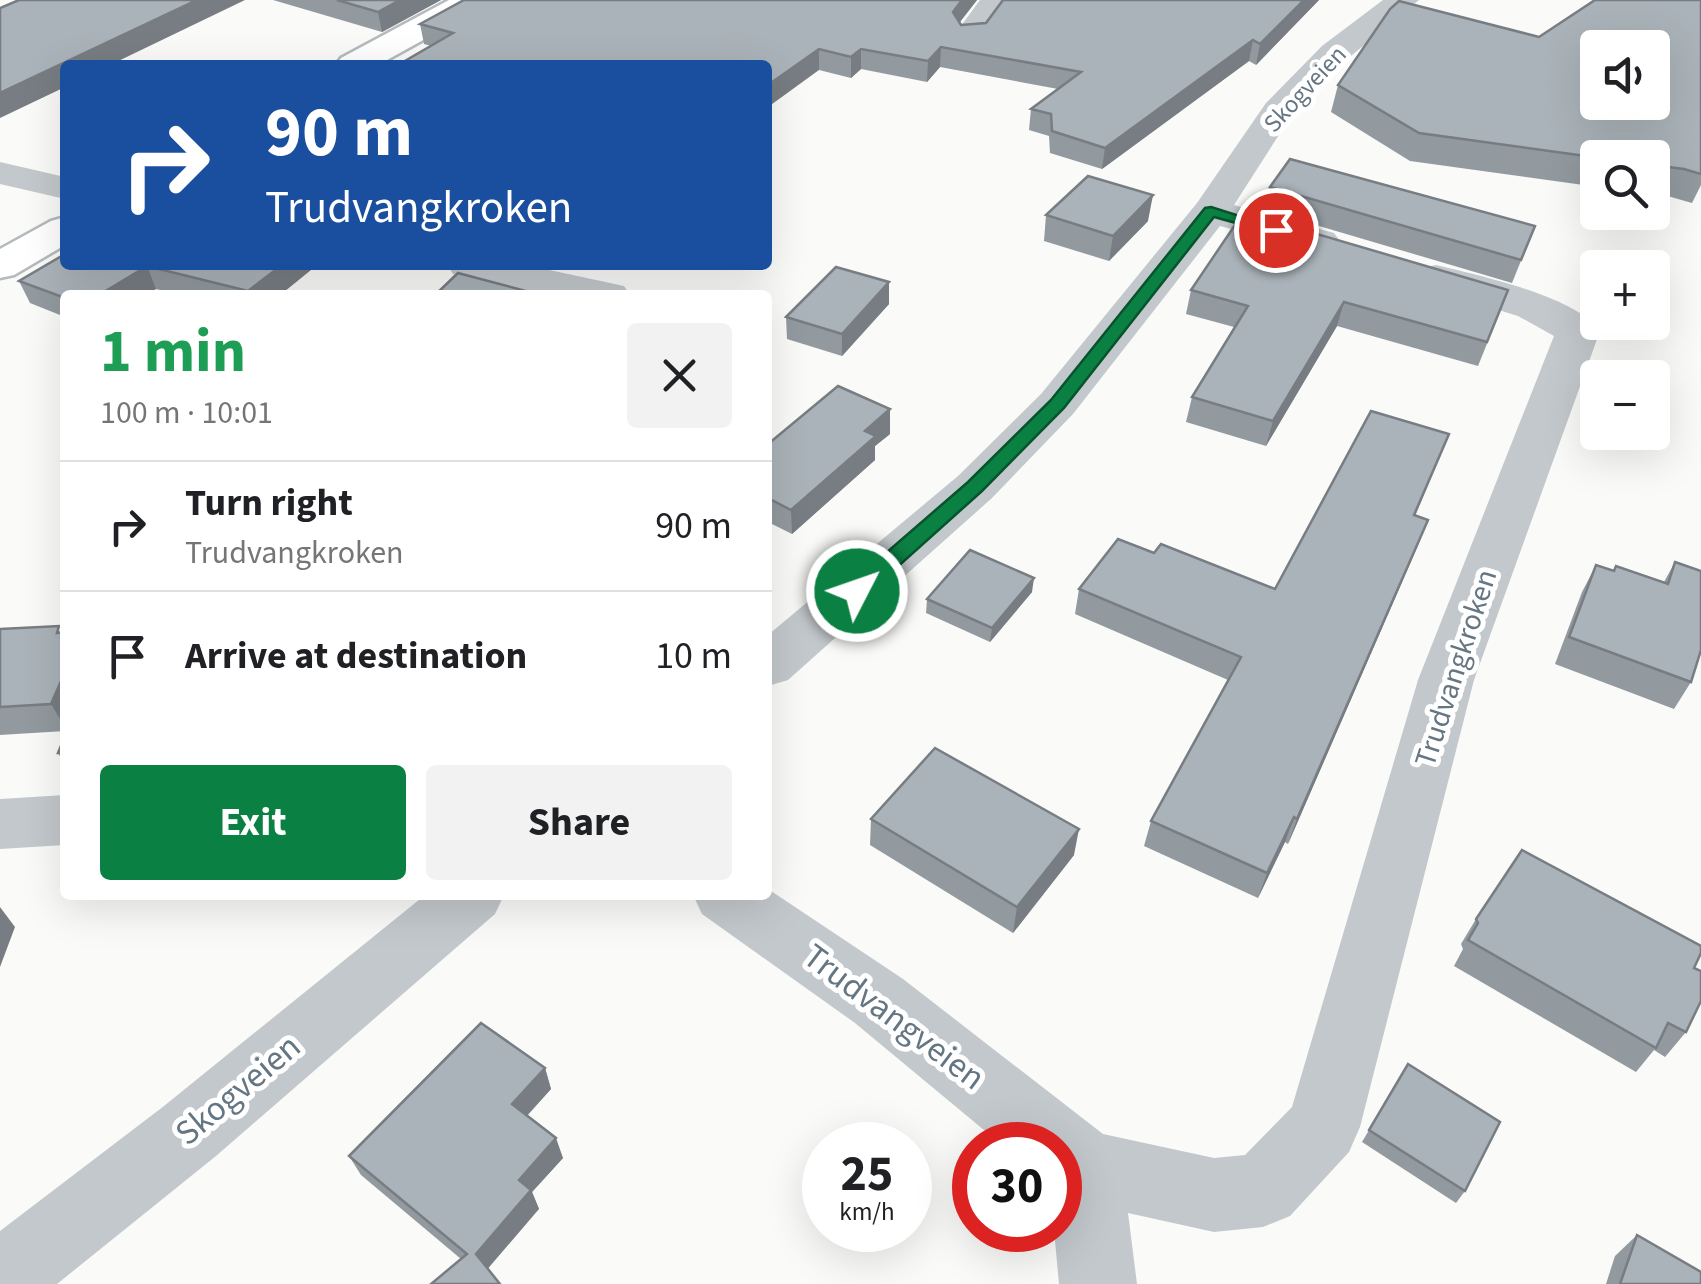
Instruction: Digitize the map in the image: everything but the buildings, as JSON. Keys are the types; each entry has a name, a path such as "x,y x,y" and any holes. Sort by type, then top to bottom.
{"main road":[{"path":"362,60 472,0"},
{"path":"0,266 60,232"}],"street":[{"path":"971,34 996,0"},
{"name":"Skogveien","path":"772,663 975,487 1057,404 1211,212 1278,110 1334,53 1403,0"},
{"path":"0,173 60,187"},
{"name":"Trudvangkroken","path":"1082,1157 1214,1194 1263,1190 1322,1128 1446,680 1578,332 1533,307 1371,256 1211,212"},
{"path":"491,270 585,290"},
{"path":"0,824 60,820"},
{"name":"Skogveien","path":"0,1280 190,1131 466,900"},
{"name":"Trudvangveien","path":"732,900 879,1000 1030,1122"},
{"path":"1082,1214 1098,1284"}],"route":[{"path":"857,591 975,487 1057,404 1211,212 1276,230"}]}
